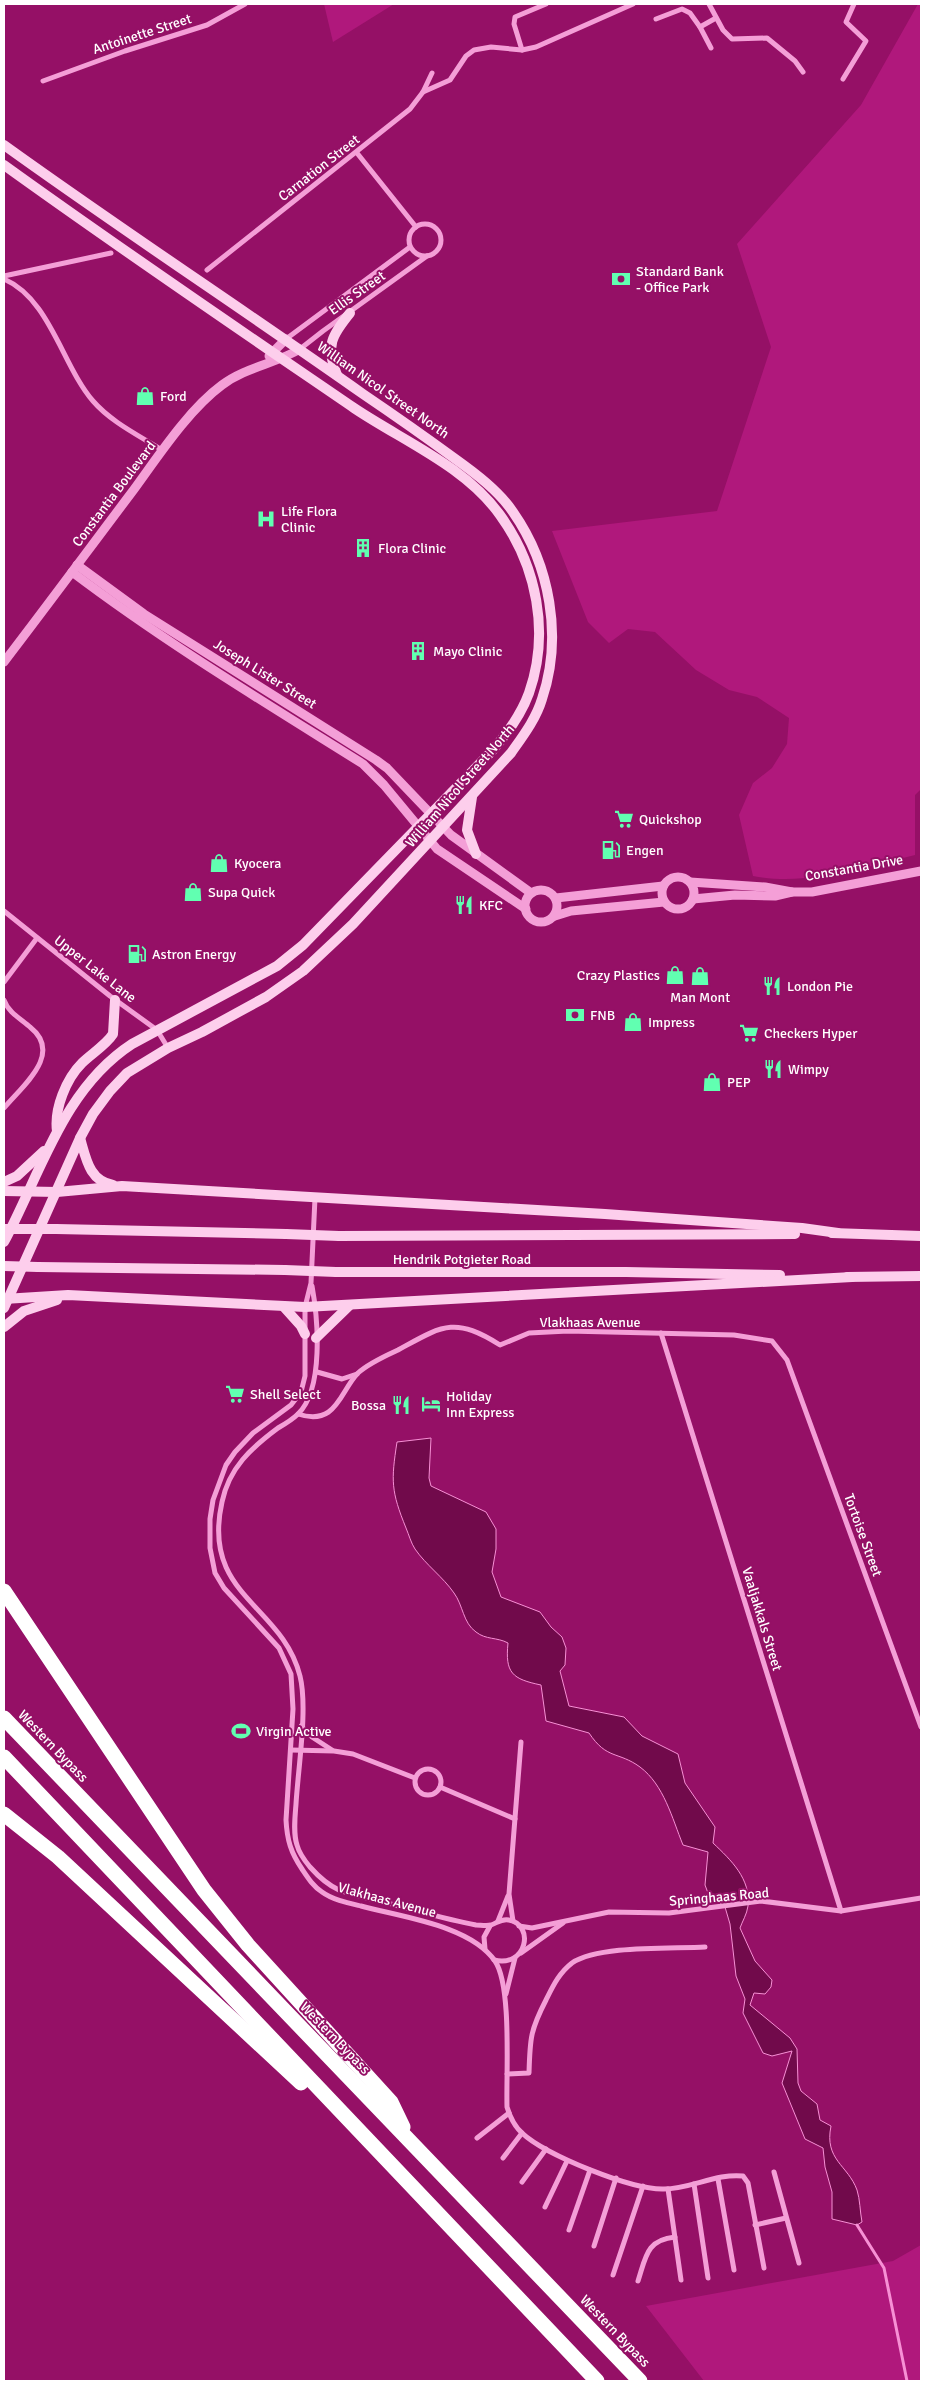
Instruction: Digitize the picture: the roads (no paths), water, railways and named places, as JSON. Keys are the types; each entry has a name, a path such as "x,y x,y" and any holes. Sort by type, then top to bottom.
{"highway":[{"path":"4,1592 204,1890 248,1945 391,2102 401,2120 406,2136"},
{"name":"Western Bypass","path":"4,1718 640,2381"},
{"path":"4,1757 597,2381"},
{"path":"4,1814 58,1857 404,2179"}],"main road":[{"name":"William Nicol Street North","path":"4,145 433,442 492,489 513,511 540,561 547,588 552,637 551,662 542,700 530,725 511,753 353,924 303,971 266,997 202,1032 168,1048 127,1073 110,1091 93,1114 80,1138 5,1302"},
{"name":"William Nicol Street North","path":"4,165 282,359 387,430 441,462 488,500 500,515 523,553 530,572 538,611 539,647 529,693 520,713 492,751 309,939 277,966 116,1054 91,1078 49,1146 4,1242"},
{"path":"337,375 331,362 330,347 335,332 350,313"},
{"path":"473,795 467,830 476,854"},
{"path":"57,1132 57,1113 73,1075 82,1063 113,1034 115,1000"},
{"path":"80,1138 94,1176 101,1182 122,1186 605,1214 802,1228 838,1233"},
{"path":"4,1182 17,1176 49,1146"},
{"path":"4,1191 56,1192 122,1186"},
{"name":"Hendrik Potgieter Road","path":"4,1229 339,1236 838,1233 921,1236"},
{"name":"Hendrik Potgieter Road","path":"4,1266 336,1272 626,1272 852,1277 921,1276"},
{"path":"5,1302 68,1295 310,1307 852,1277"},
{"path":"4,1327 24,1311 68,1295"},
{"path":"316,1338 350,1305"},
{"path":"283,1306 301,1326 305,1334"}],"street":[{"name":"Antoinette Street","path":"42,80 207,25 245,4"},
{"path":"522,50 514,24 515,17 546,4"},
{"path":"423,92 450,80 466,56 474,50 491,47 522,50 568,33 633,4"},
{"path":"709,4 723,30 732,39 767,38 795,61 803,72"},
{"path":"843,79 866,40 846,22 854,4"},
{"path":"656,19 685,9 700,27 711,48"},
{"path":"700,27 716,18"},
{"name":"Carnation Street","path":"207,270 357,153 410,109 423,92 432,73"},
{"path":"357,153 416,227 410,236 410,247 416,253 427,256"},
{"name":"Ellis Street","path":"300,349 323,330 350,313 427,256 433,255 440,247 442,237 440,232 432,225 421,224 416,227"},
{"name":"Ellis Street","path":"286,339 410,247"},
{"path":"4,277 111,253"},
{"path":"4,277 17,285 33,302 93,401 128,429 163,450"},
{"path":"265,363 272,352 286,339"},
{"name":"Constantia Boulevard","path":"4,662 163,450 210,396 244,372 265,363 282,359 300,349"},
{"name":"Joseph Lister Street","path":"75,569 194,646 359,747 387,768 430,814"},
{"name":"Joseph Lister Street","path":"75,569 123,611 185,653 363,764 418,827"},
{"path":"430,814 442,827 476,854 531,893"},
{"path":"418,827 437,849 526,909"},
{"name":"Constantia Drive","path":"693,899 735,895 775,896 792,892 830,890 898,874 921,871"},
{"path":"676,877 690,882 694,891 693,899 689,905 679,910 668,906 664,902 663,886 670,879 676,877"},
{"name":"Constantia Drive","path":"690,882 765,887 792,892"},
{"path":"556,898 663,886"},
{"path":"555,916 558,904 554,894 542,890 531,893 525,904 526,909 529,916 539,922 545,922 555,916 581,910 664,902"},
{"name":"Upper Lake Lane","path":"4,911 115,1000 157,1030 168,1048"},
{"path":"4,982 37,938"},
{"path":"4,1000 12,1012 37,1032 44,1048 40,1065 4,1108"},
{"path":"311,1283 310,1307 316,1338 317,1372 312,1390 298,1414 292,1405 301,1392 305,1376 305,1334 310,1307 314,1198"},
{"name":"Vlakhaas Avenue","path":"490,1926 460,1922 339,1890 322,1878 310,1866 297,1846 295,1836 302,1692 296,1664 284,1641 234,1583 226,1569 219,1544 218,1525 222,1500 233,1470 259,1442 298,1414 315,1416 336,1406 358,1373 422,1336 440,1329 472,1329 500,1345 529,1333 568,1331 734,1335 765,1338 772,1341 782,1351"},
{"name":"Vaaljakkals Street","path":"661,1333 841,1911"},
{"name":"Tortoise Street","path":"782,1351 787,1360 921,1727"},
{"path":"317,1372 342,1379 358,1373"},
{"name":"Vlakhaas Avenue","path":"292,1405 253,1434 235,1452 226,1465 213,1500 210,1519 210,1548 215,1573 224,1588 279,1648 291,1674 294,1700 286,1835 291,1853 310,1882 331,1898 444,1928 467,1938 485,1949 494,1960 500,1974 505,1996 509,2113"},
{"path":"301,1726 316,1740 334,1751"},
{"path":"513,1921 509,1894 521,1742"},
{"path":"291,1750 334,1751 353,1754 415,1778"},
{"path":"426,1769 434,1771 440,1778 440,1787 434,1794 421,1794 415,1787 415,1778 426,1769"},
{"path":"440,1787 515,1819"},
{"path":"498,1921 509,1894"},
{"name":"Springhaas Road","path":"519,1926 532,1928 609,1912 669,1913 761,1901 841,1911 921,1898"},
{"path":"485,1949 484,1937 490,1926 506,1919 513,1921 519,1926 524,1939 520,1953"},
{"path":"494,1960 508,1961 515,1958 566,1921"},
{"path":"507,2074 528,2073 531,2030 559,1976 572,1964 580,1959 604,1952 705,1947"},
{"path":"505,1996 515,1958"},
{"path":"477,2138 509,2113 522,2133 567,2161 643,2186 668,2188 718,2179 745,2177 748,2182 764,2268"},
{"path":"503,2158 522,2133"},
{"path":"522,2182 546,2149"},
{"path":"545,2207 567,2161"},
{"path":"569,2230 590,2170"},
{"path":"774,2172 799,2263"},
{"path":"594,2246 616,2178"},
{"path":"718,2179 734,2270"},
{"path":"694,2184 708,2278"},
{"path":"613,2275 643,2186"},
{"path":"668,2188 681,2280"},
{"path":"755,2225 786,2218"},
{"path":"638,2281 653,2244 661,2238 675,2237"}],"waterway":[{"path":"857,2225 884,2268 907,2381"}],"place":[{"name":"Standard Bank - Office Park","path":"621,279"},
{"name":"Ford","path":"145,396"},
{"name":"Life Flora Clinic","path":"266,519"},
{"name":"Flora Clinic","path":"363,548"},
{"name":"Mayo Clinic","path":"418,651"},
{"name":"Quickshop","path":"624,819"},
{"name":"Engen","path":"611,850"},
{"name":"Kyocera","path":"219,863"},
{"name":"Supa Quick","path":"193,892"},
{"name":"KFC","path":"464,905"},
{"name":"Astron Energy","path":"137,954"},
{"name":"Crazy Plastics","path":"675,975"},
{"name":"Man Mont","path":"700,976"},
{"name":"London Pie","path":"772,986"},
{"name":"FNB","path":"575,1015"},
{"name":"Impress","path":"633,1022"},
{"name":"Checkers Hyper","path":"749,1033"},
{"name":"Wimpy","path":"773,1069"},
{"name":"PEP","path":"712,1082"},
{"name":"Shell Select","path":"235,1394"},
{"name":"Holiday Inn Express","path":"431,1404"},
{"name":"Bossa","path":"401,1405"},
{"name":"Virgin Active","path":"241,1731"}]}
